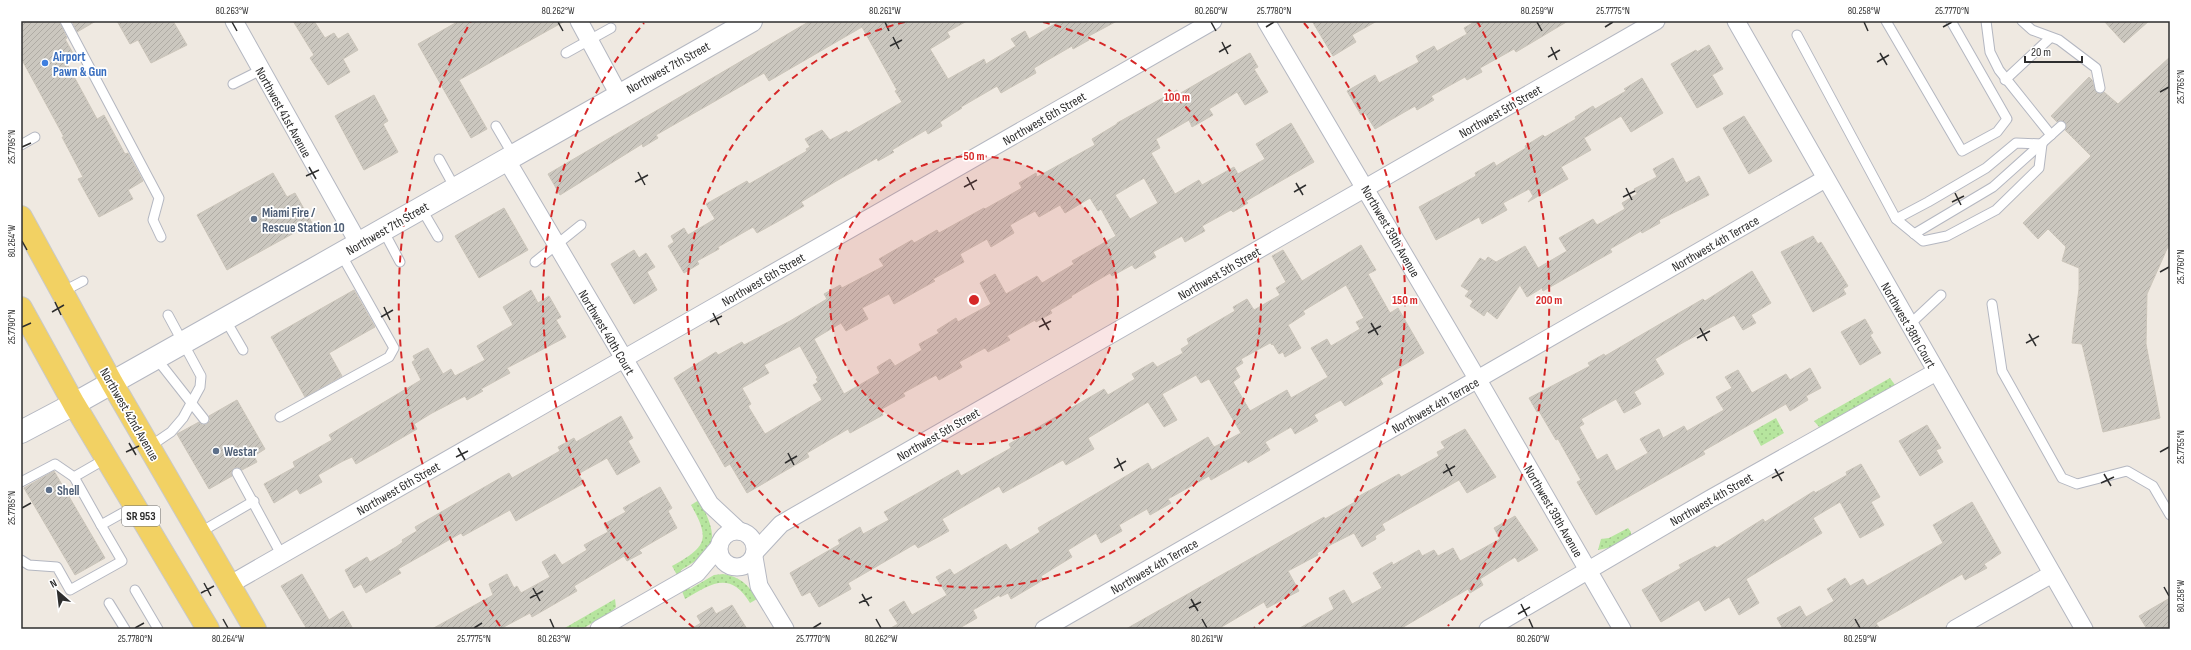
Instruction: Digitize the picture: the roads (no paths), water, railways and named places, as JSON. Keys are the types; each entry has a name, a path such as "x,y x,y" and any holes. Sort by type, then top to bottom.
{"main road":[{"name":"Northwest 7th Street","path":"21,432 112,383 350,249 746,22"},
{"name":"Northwest 42nd Avenue","path":"21,217 112,383 198,534 255,629"},
{"name":"SR 953","path":"21,308 74,404 208,629"}],"street":[{"name":"Northwest 41st Avenue","path":"234,21 261,70 350,249"},
{"path":"579,21 619,95"},
{"name":"Northwest 6th Street","path":"229,584 1213,21"},
{"name":"Northwest 39th Avenue","path":"1266,21 1478,380 1622,629"},
{"name":"Northwest 5th Street","path":"741,532 781,524 1656,21"},
{"name":"Northwest 38th Court","path":"1736,21 1825,179 2084,629"},
{"name":"Northwest 40th Court","path":"509,157 556,246 710,504 741,532"},
{"name":"Northwest 4th Terrace","path":"1044,629 1825,179"},
{"name":"Northwest 4th Street","path":"1488,629 1710,499 1936,372"},
{"name":"Northwest 40th Court","path":"710,504 719,545"},
{"name":"Northwest 5th Street","path":"755,554 781,524"},
{"path":"697,573 728,534 741,532 754,542 759,586"},
{"path":"719,545 720,556 759,586 784,629"},
{"path":"599,629 697,573 745,565 755,554"},
{"path":"1954,629 2052,574"}],"lane":[{"path":"65,21 159,198 153,220 161,237"},
{"path":"1886,21 1962,152 1997,132 2007,119 1951,21"},
{"path":"1986,21 1990,52 2005,80 2051,135"},
{"path":"2022,21 2032,30 2050,38 2059,40 2096,68 2100,88"},
{"path":"566,53 611,28"},
{"path":"1797,35 1896,219 1923,241 1947,236 1996,210 2039,168 2042,144"},
{"path":"2005,80 2050,38"},
{"path":"233,84 261,70"},
{"path":"496,126 509,157"},
{"path":"1914,234 1993,186 2061,126"},
{"path":"21,145 35,137"},
{"path":"1896,219 1980,171 2016,143 2042,144"},
{"path":"439,159 455,188"},
{"path":"421,208 438,237"},
{"path":"535,262 581,225"},
{"path":"383,230 400,262"},
{"path":"280,417 389,357 394,348 350,249"},
{"path":"62,292 83,281"},
{"path":"1909,325 1941,295"},
{"path":"1992,304 2002,371 2062,478 2077,484 2127,471 2153,486 2170,515"},
{"path":"149,447 171,432 183,418 200,387 201,376 168,315"},
{"path":"225,319 243,350"},
{"path":"156,358 204,419"},
{"path":"74,477 107,458"},
{"path":"21,482 55,464 74,477 122,561 70,590 57,566 29,565 21,560"},
{"path":"237,473 254,501 281,554"},
{"path":"198,534 254,501"},
{"path":"102,525 135,506"},
{"path":"135,590 158,629"},
{"path":"109,603 124,629"}],"place":[{"name":"Airport Pawn & Gun","path":"45,63"},
{"name":"Miami Fire / Rescue Station 10","path":"254,219"},
{"name":"Westar","path":"216,451"},
{"name":"Shell","path":"49,490"}]}
